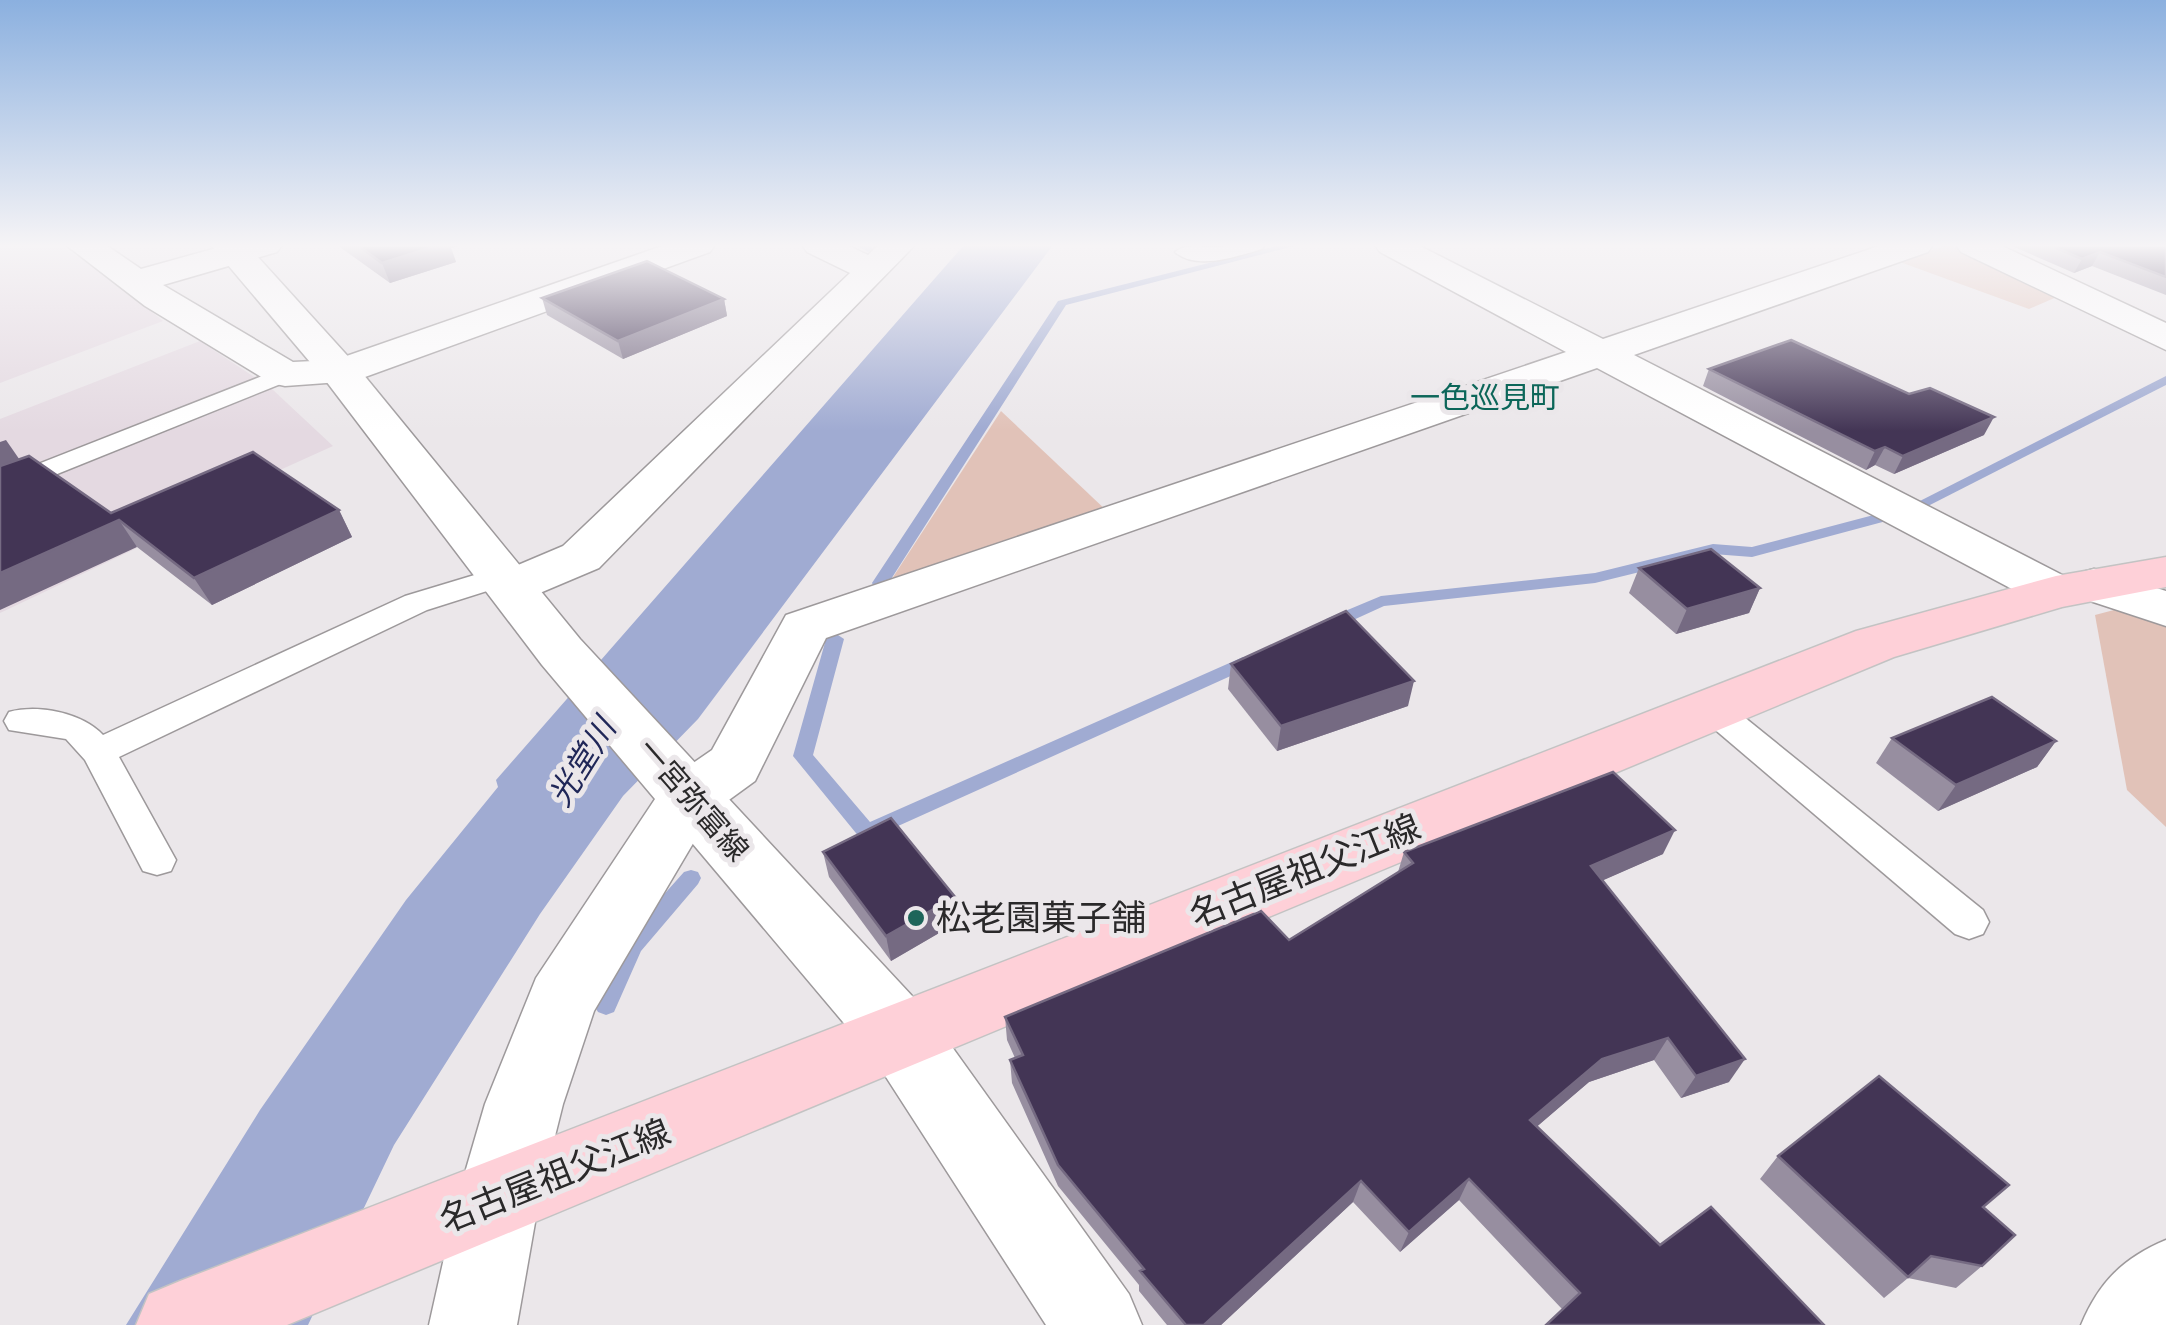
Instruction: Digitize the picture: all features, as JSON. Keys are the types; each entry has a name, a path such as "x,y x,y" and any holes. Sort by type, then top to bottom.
{"main road":[{"name":"名古屋祖父江線","path":"180,1325 1875,644 2075,588 2166,572"}],"street":[{"path":"175,307 285,374 340,372 524,307"},
{"name":"一宮弥富線","path":"289,307 560,652 901,1036 1098,1325"},
{"path":"505,581 580,558 835,307"},
{"path":"1510,307 2075,588 2166,609"},
{"path":"472,1325 466,1213 524,1104 562,1000 685,791 734,765 804,628 1732,307"},
{"path":"2101,307 2166,338"},
{"path":"2125,1325 2166,1283"}],"lane":[{"path":"0,488 285,374"},
{"path":"98,752 416,603 505,581"},
{"path":"1711,708 1969,922"},
{"path":"21,721 76,728 98,752 157,860"}],"shaded area":[{"path":"0,307 145,307 163,321 0,383"},
{"path":"200,341 272,389 333,446 127,539 137,548 0,613 0,419"},
{"path":"1001,411 1108,512 884,591"},
{"path":"2114,610 2166,626 2166,827 2127,790 2095,615"}],"water":[{"name":"光堂川","path":"910,307 1007,307 698,719 623,796 540,914 394,1145 308,1325 126,1325 260,1110 406,900 498,787 496,780"}],"building":[{"path":"558,307 704,307 618,341"},
{"path":"1791,340 1909,394 1930,388 1994,417 1903,456 1885,447 1875,451 1709,369"},
{"path":"253,452 339,510 194,578 119,520 0,573 0,466 29,456 111,513"},
{"path":"1711,549 1760,588 1687,609 1639,568"},
{"path":"1346,611 1414,681 1281,726 1231,664"},
{"path":"1992,697 2056,741 1956,785 1892,738"},
{"path":"1613,772 1675,830 1591,866 1745,1059 1696,1076 1668,1038 1602,1059 1530,1120 1660,1245 1711,1207 1824,1325 1546,1325 1580,1293 1469,1179 1409,1232 1361,1181 1204,1325 1186,1325 1058,1165 1010,1060 1023,1055 1005,1017 1261,911 1289,940 1413,863 1404,852"},
{"path":"891,818 955,897 886,936 823,852"},
{"path":"1879,1076 2009,1185 1983,1207 2015,1235 1982,1266 1931,1256 1908,1277 1778,1156"}],"waterway":[{"path":"880,583 1060,307"},
{"path":"1921,504 2166,380"},
{"path":"1332,623 1381,601 1595,578 1713,549 1752,552 1885,517"},
{"path":"835,639 803,756 867,832 1249,661"},
{"path":"606,1005 633,945 691,878"}],"place":[{"name":"松老園菓子舗","path":"916,918"}],"district":[{"name":"一色巡見町","path":"1485,398"}]}
